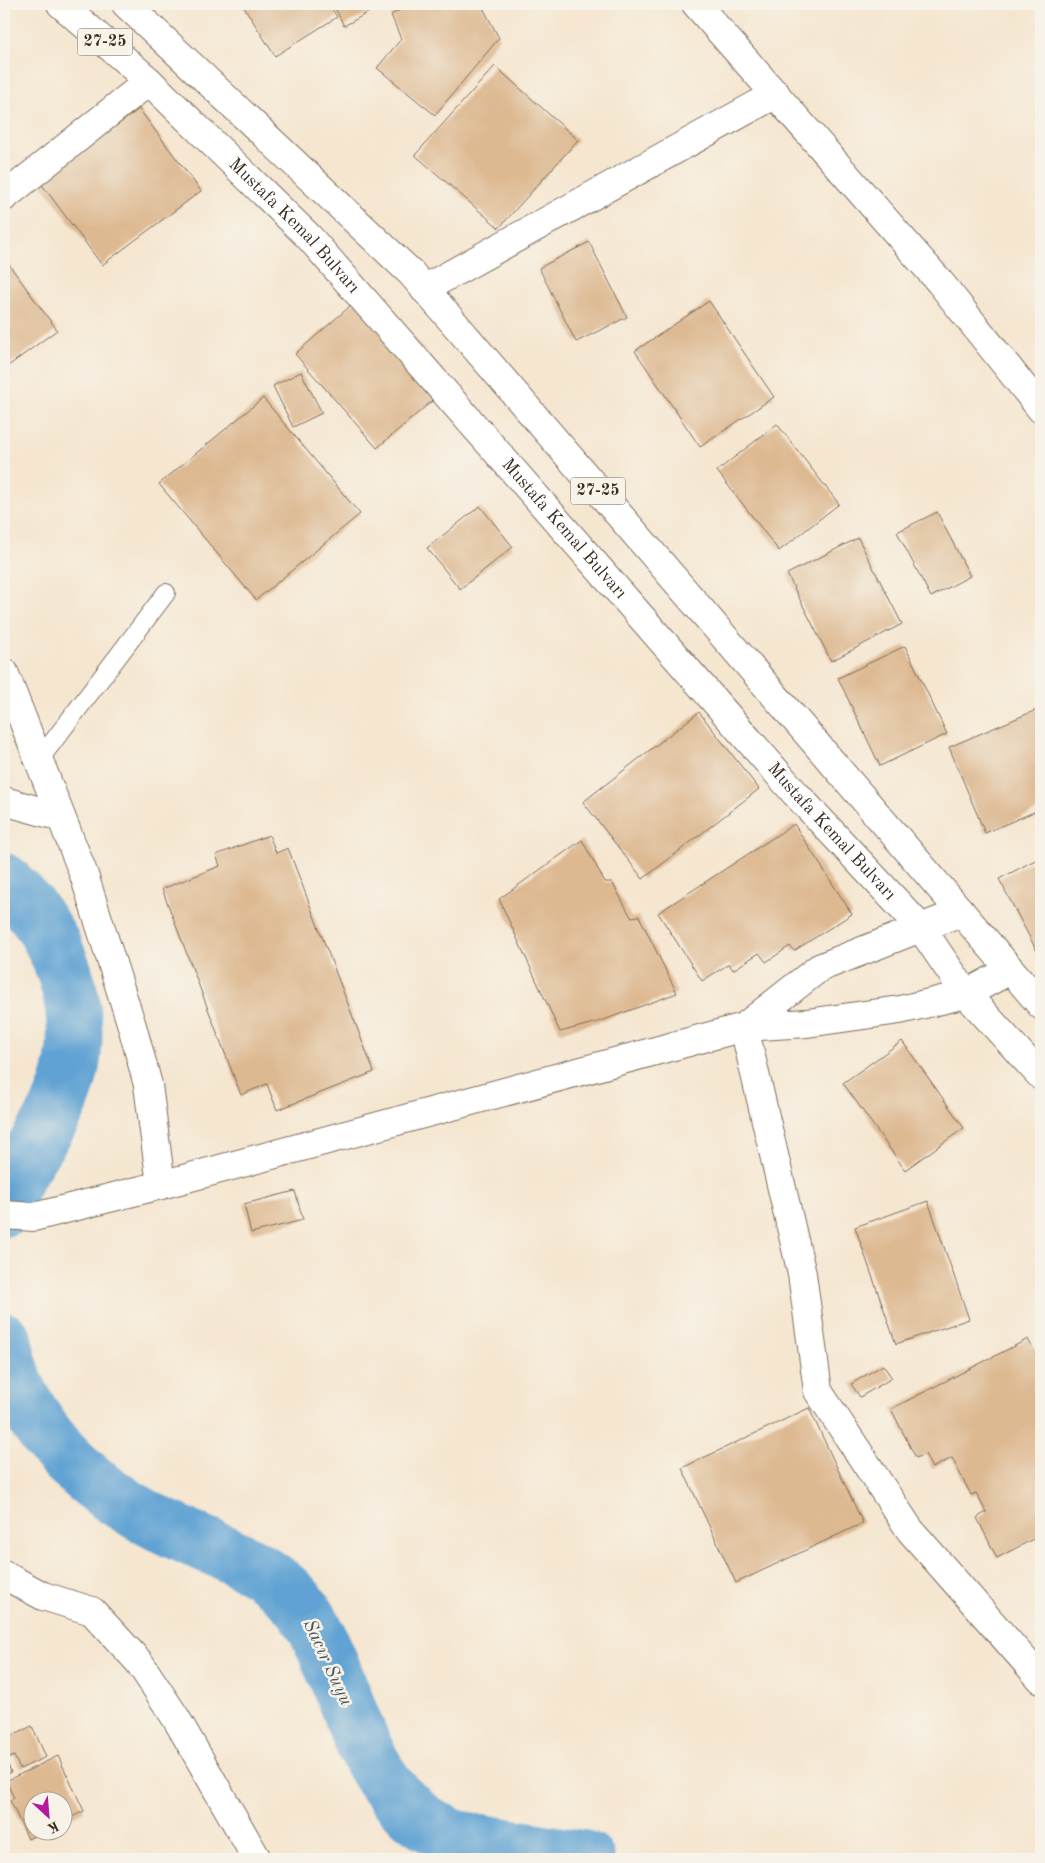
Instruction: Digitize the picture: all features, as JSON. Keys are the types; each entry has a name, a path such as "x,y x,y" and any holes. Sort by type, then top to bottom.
{"main road":[{"name":"Mustafa Kemal Bulvarı","path":"61,4 149,81 309,236 795,793 921,928 966,994 1041,1076"},
{"name":"27-25","path":"127,4 411,273 1041,1006"},
{"path":"696,4 939,281 1041,409"},
{"path":"4,197 180,54"},
{"path":"424,289 776,94"},
{"path":"4,672 84,875 129,1017 148,1085 162,1186"},
{"path":"4,801 61,817"},
{"path":"744,1027 819,968 961,912"},
{"path":"4,1215 34,1217 162,1186 744,1027 807,1023 900,1010 966,994 1010,970"},
{"path":"744,1027 802,1274 818,1391 910,1530 1041,1679"},
{"path":"4,1575 43,1596 92,1611 139,1662 176,1718 257,1859"}],"lane":[{"path":"39,760 166,592"}],"building":[{"path":"242,4 329,4 337,17 275,56"},
{"path":"333,4 383,4 344,26"},
{"path":"410,4 481,4 499,38 435,115 377,68 401,39 391,15"},
{"path":"495,66 578,140 499,228 415,155"},
{"path":"139,109 201,191 102,265 40,182"},
{"path":"589,242 627,317 576,342 539,268"},
{"path":"4,258 57,330 4,369"},
{"path":"371,288 453,383 377,448 295,354"},
{"path":"709,301 774,397 700,447 635,351"},
{"path":"301,372 322,413 293,427 273,386"},
{"path":"263,398 360,514 256,600 159,484"},
{"path":"777,424 839,504 779,551 717,471"},
{"path":"480,506 513,547 460,589 427,548"},
{"path":"937,512 970,576 931,597 897,532"},
{"path":"858,538 902,624 831,661 787,574"},
{"path":"905,646 947,734 880,766 838,678"},
{"path":"1041,708 1041,809 985,833 949,747"},
{"path":"699,712 759,789 643,879 583,802"},
{"path":"794,824 852,914 794,951 790,946 766,962 759,953 733,970 729,964 702,981 658,913"},
{"path":"269,835 276,853 288,848 374,1072 277,1110 267,1084 241,1095 162,889 220,866 216,855"},
{"path":"582,840 605,882 612,882 631,917 639,916 677,993 601,1021 560,1032 499,899"},
{"path":"1041,857 1041,957 1040,957 999,879"},
{"path":"902,1041 964,1128 905,1170 843,1083"},
{"path":"295,1191 303,1220 251,1233 244,1204"},
{"path":"928,1201 969,1319 896,1344 855,1227"},
{"path":"1028,1339 1041,1365 1041,1535 997,1558 977,1518 986,1512 976,1493 971,1495 952,1458 932,1468 925,1454 916,1458 891,1409"},
{"path":"883,1365 892,1378 860,1397 851,1384"},
{"path":"809,1408 863,1523 736,1583 682,1468"},
{"path":"32,1726 46,1757 20,1769 14,1756 6,1760 11,1772 4,1776 4,1739"},
{"path":"58,1756 84,1811 72,1817 72,1790 22,1790 22,1826 10,1800 14,1798 6,1781"}],"waterway":[{"name":"Sacır Suyu","path":"4,881 26,904 45,930 59,958 69,988 74,1019 74,1051 68,1082 56,1112 19,1171 4,1209"},
{"name":"Sacır Suyu","path":"4,1340 15,1381 34,1418 50,1440 89,1479 134,1510 158,1523 256,1568 282,1587 300,1604 321,1641 360,1738 387,1786 405,1806 428,1824 456,1838 587,1859"}]}
